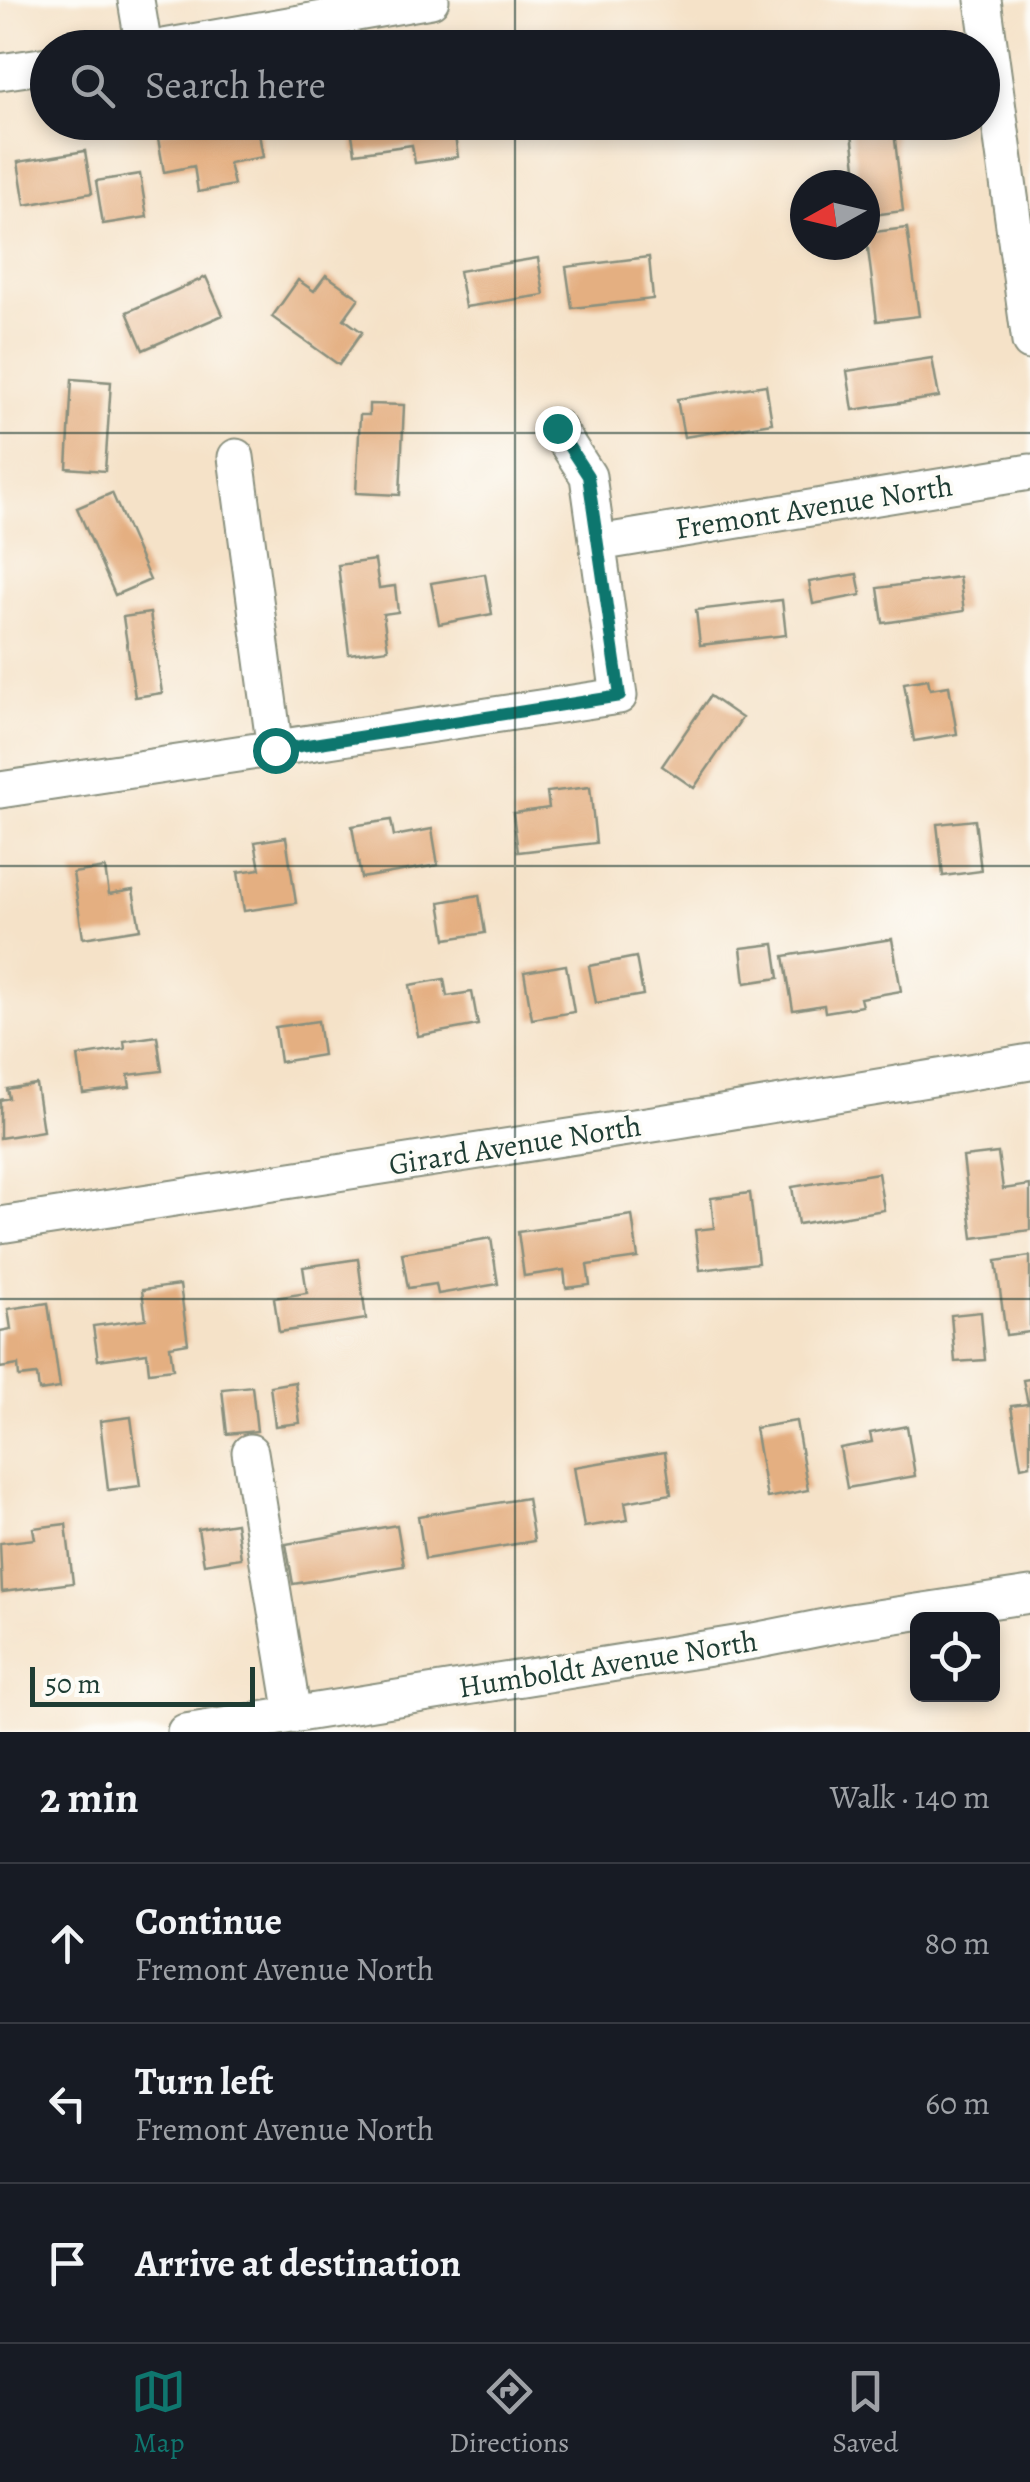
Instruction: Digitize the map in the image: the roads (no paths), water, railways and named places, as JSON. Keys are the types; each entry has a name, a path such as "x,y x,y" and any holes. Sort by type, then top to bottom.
{"street":[{"path":"136,0 141,30"},
{"path":"260,30 431,0"},
{"path":"982,0 986,30"},
{"path":"0,72 30,68"},
{"path":"1000,128 1030,342"},
{"path":"0,790 620,696 588,476 557,428"},
{"path":"236,457 275,750"},
{"name":"Fremont Avenue North","path":"598,543 1030,472"},
{"name":"Girard Avenue North","path":"0,1225 1030,1062"},
{"path":"250,1452 293,1715"},
{"name":"Humboldt Avenue North","path":"185,1732 1030,1595"}]}
